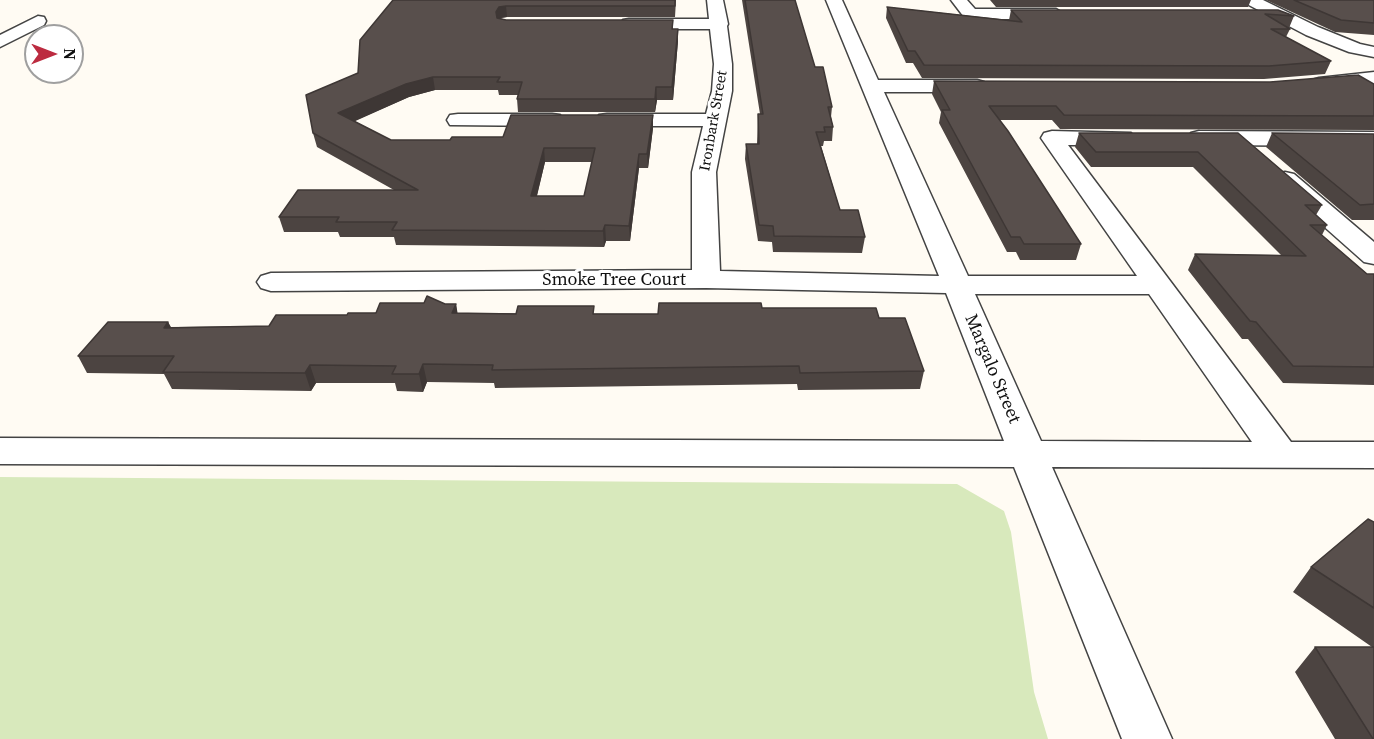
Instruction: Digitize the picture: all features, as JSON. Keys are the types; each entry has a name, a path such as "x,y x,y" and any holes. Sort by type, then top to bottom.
{"street":[{"name":"Ironbark Street","path":"706,279 704,172 722,91 723,64 720,24 715,0"},
{"name":"Margalo Street","path":"834,0 957,285 1147,739"},
{"path":"959,0 970,14 1076,14"},
{"path":"1251,0 1274,14 1355,48 1374,52"},
{"path":"1239,14 1274,14"},
{"path":"614,24 720,24"},
{"path":"3,39 24,33"},
{"path":"1355,48 1374,61"},
{"path":"1298,86 1370,76"},
{"path":"871,86 1000,86"},
{"path":"458,120 716,120"},
{"path":"1145,138 1052,138 1281,455"},
{"path":"1180,138 1374,139"},
{"path":"1238,138 1374,256"},
{"name":"Smoke Tree Court","path":"271,282 706,279 957,285 1159,285"},
{"path":"0,451 1374,455"}],"green space":[{"path":"0,477 957,484 1004,511 1011,532 1034,692 1048,739 0,739"}],"building":[{"path":"393,0 675,0 675,6 506,6 499,7 496,12 497,18 506,20 673,20 672,29 678,29 672,87 656,87 655,99 517,99 522,82 497,82 500,77 433,77 406,84 338,113 391,140 503,137 511,115 653,115 647,154 639,154 629,226 605,225 603,231 392,230 397,222 336,222 339,217 279,217 298,190 418,190 313,133 306,95 358,73 360,40","holes":["544,148 595,148 584,196 531,196"]},
{"path":"745,0 795,0 815,67 823,67 832,107 828,107 833,127 824,127 825,132 816,132 840,210 858,210 865,237 774,236 773,226 759,225 746,144 759,144 758,114 763,114"},
{"path":"1294,0 1374,0 1374,23 1341,20"},
{"path":"887,7 1022,22 1011,10 1278,10 1294,16 1265,14 1290,29 1271,29 1331,61 1269,66 924,65 915,51 908,51"},
{"path":"1358,75 1374,84 1374,116 1064,115 1056,106 989,106 1008,131 1081,244 1024,244 1020,237 1011,237 942,110 950,110 934,81 1270,82"},
{"path":"1079,133 1238,133 1322,205 1305,205 1327,225 1310,225 1367,274 1374,274 1374,367 1293,366 1256,322 1250,321 1195,254 1306,256 1198,152 1096,152"},
{"path":"1272,133 1374,134 1374,204 1360,205"},
{"path":"427,296 445,304 456,304 452,313 516,314 518,306 594,306 593,314 658,314 659,303 761,303 762,308 876,308 879,318 905,318 924,371 800,373 799,366 492,370 493,365 423,364 419,374 392,374 396,366 310,365 305,373 163,372 174,356 78,356 108,322 168,322 164,328 269,326 276,315 376,313 380,303 424,303"},
{"path":"1368,519 1374,522 1374,608 1311,567"},
{"path":"1315,647 1374,647 1374,739 1373,739"}]}
